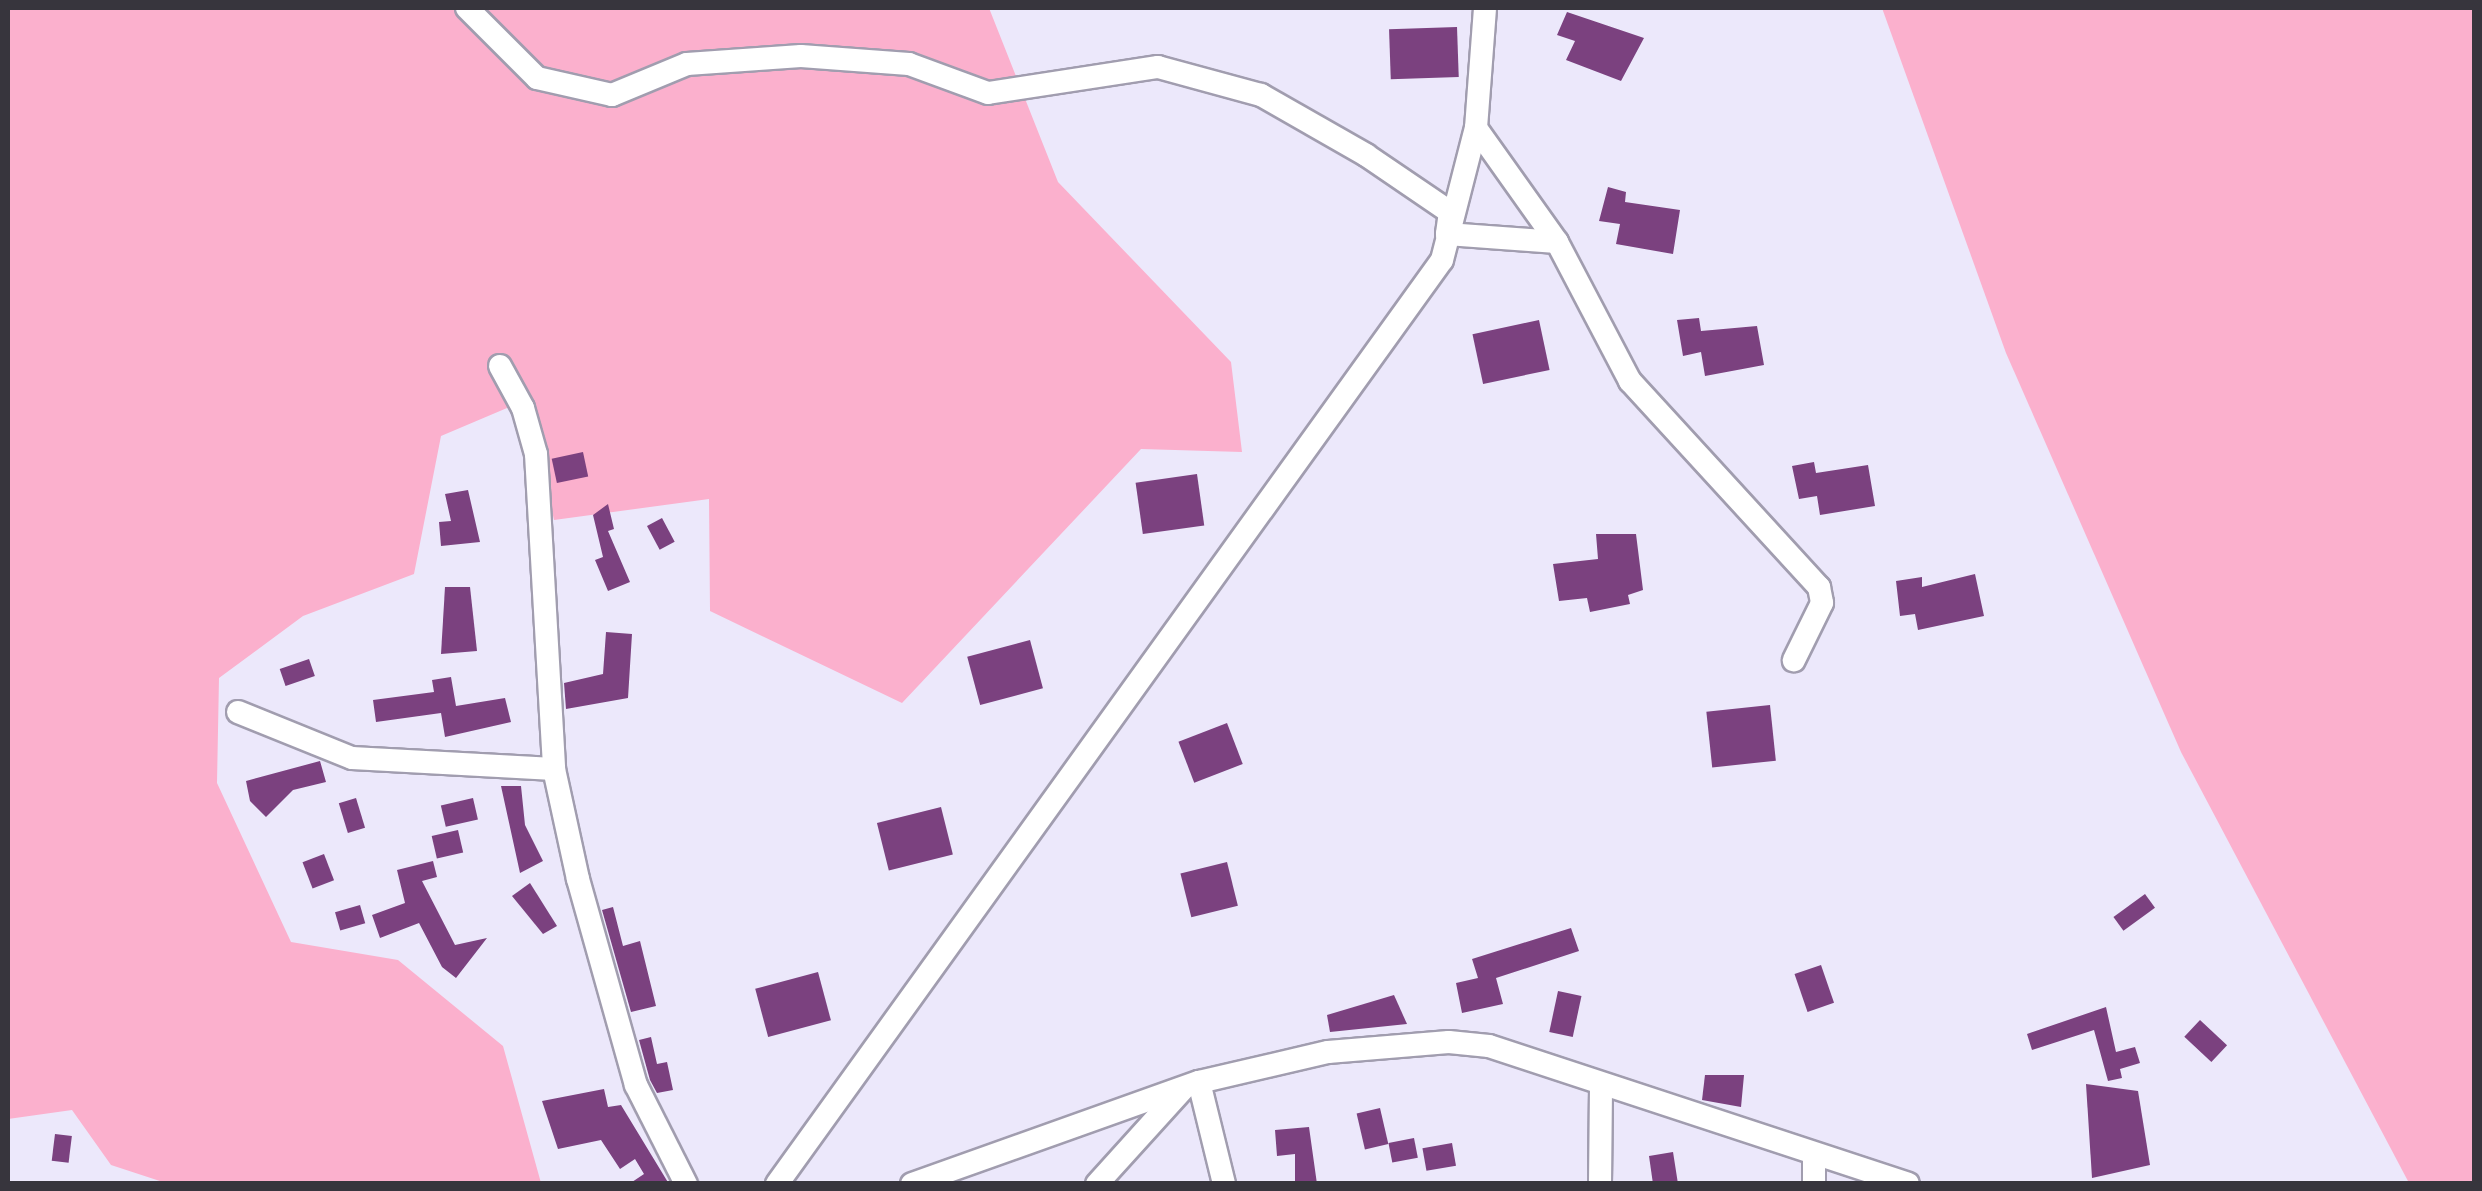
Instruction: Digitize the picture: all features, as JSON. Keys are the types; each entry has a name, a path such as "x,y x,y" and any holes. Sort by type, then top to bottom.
{"street":[{"path":"467,8 537,78 612,95 687,64 801,56 909,64 988,94 1158,67 1261,95 1366,155 1450,212 1442,260 776,1184"},
{"path":"1447,234 1476,128 1485,8"},
{"path":"1476,128 1557,242 1630,381 1819,587 1822,604 1794,660"},
{"path":"1447,234 1557,242"},
{"path":"500,366 530,426 543,505 554,768 636,1086 686,1184"},
{"path":"238,712 352,758 554,768"},
{"path":"912,1184 1192,1084 1328,1052 1449,1042 1489,1046 1908,1184"},
{"path":"1097,1184 1192,1084"},
{"path":"1192,1084 1224,1184"},
{"path":"1600,1085 1600,1184"},
{"path":"1814,1154 1814,1184"}],"shaded area":[{"path":"8,8 989,8 1058,182 1231,362 1242,452 1141,449 902,703 710,611 709,499 554,520 528,399 441,436 414,574 303,616 219,678 217,783 291,942 398,960 503,1046 541,1183 169,1184 111,1165 72,1110 8,1119"},
{"path":"1882,8 2474,8 2474,1183 2409,1183 2181,752 2006,353"}],"building":[{"path":"1567,12 1644,38 1621,81 1566,60 1575,41 1557,35"},
{"path":"1457,27 1459,77 1391,79 1389,29"},
{"path":"1608,187 1626,192 1625,202 1680,210 1673,254 1616,244 1620,224 1599,221"},
{"path":"1699,318 1701,331 1757,326 1764,365 1705,376 1701,352 1683,356 1677,320"},
{"path":"1539,320 1550,370 1483,384 1472,334"},
{"path":"583,452 588,476 557,483 552,459"},
{"path":"1814,462 1816,473 1868,465 1875,506 1820,515 1817,496 1799,499 1792,466"},
{"path":"1197,474 1204,525 1143,534 1136,483"},
{"path":"468,490 480,542 441,546 439,522 451,521 445,494"},
{"path":"608,504 614,529 608,531 630,582 608,591 595,560 603,557 593,515"},
{"path":"662,518 675,542 660,550 647,526"},
{"path":"1596,534 1636,534 1643,590 1628,595 1630,604 1590,612 1587,598 1559,601 1553,564 1598,559"},
{"path":"1975,574 1984,616 1918,630 1915,614 1900,616 1896,581 1922,577 1922,587"},
{"path":"445,587 470,587 477,651 441,654"},
{"path":"606,632 632,634 628,698 566,709 564,683 603,674"},
{"path":"1030,640 1043,688 980,705 967,657"},
{"path":"309,659 315,676 286,686 280,669"},
{"path":"451,677 456,706 505,698 511,722 445,737 441,713 376,722 373,700 434,692 432,680"},
{"path":"1770,705 1776,761 1712,767 1706,712"},
{"path":"1227,723 1243,764 1194,783 1178,742"},
{"path":"320,761 326,782 293,790 266,817 250,801 246,781"},
{"path":"501,786 521,786 525,825 543,861 520,873"},
{"path":"356,798 365,828 348,833 339,803"},
{"path":"473,798 478,819 446,827 441,805"},
{"path":"941,807 953,855 889,871 877,823"},
{"path":"458,830 463,852 437,858 432,836"},
{"path":"324,854 334,880 313,888 303,862"},
{"path":"433,861 437,877 422,881 455,945 487,938 456,978 442,967 419,923 380,938 372,915 405,903 397,870"},
{"path":"1227,862 1238,906 1191,917 1180,874"},
{"path":"530,883 557,926 543,934 512,896"},
{"path":"2145,894 2155,908 2123,931 2113,917"},
{"path":"360,905 365,923 340,930 335,912"},
{"path":"613,907 623,946 640,941 656,1006 631,1012 602,910"},
{"path":"1571,928 1579,951 1496,978 1503,1004 1462,1013 1456,983 1478,978 1472,959"},
{"path":"1821,965 1834,1003 1808,1012 1795,974"},
{"path":"818,972 831,1020 768,1037 755,989"},
{"path":"1558,991 1581,996 1573,1037 1549,1032"},
{"path":"1394,995 1407,1024 1330,1032 1327,1015"},
{"path":"2106,1007 2116,1052 2135,1047 2140,1063 2120,1069 2122,1078 2108,1081 2094,1030 2032,1050 2027,1034"},
{"path":"2200,1020 2227,1045 2211,1062 2184,1037"},
{"path":"651,1037 657,1064 667,1062 673,1090 657,1093 650,1080 639,1040"},
{"path":"1705,1075 1744,1075 1741,1107 1702,1100"},
{"path":"2086,1084 2138,1091 2150,1165 2092,1178"},
{"path":"604,1089 608,1107 621,1105 669,1184 629,1184 644,1174 635,1159 620,1169 601,1140 558,1149 542,1101"},
{"path":"1380,1108 1388,1144 1365,1149 1357,1113"},
{"path":"1309,1127 1317,1184 1295,1184 1295,1154 1277,1156 1275,1130"},
{"path":"55,1134 72,1136 69,1163 52,1161"},
{"path":"1414,1138 1418,1158 1392,1163 1388,1143"},
{"path":"1452,1143 1456,1166 1426,1171 1422,1148"},
{"path":"1673,1152 1678,1184 1653,1184 1649,1156"}]}
